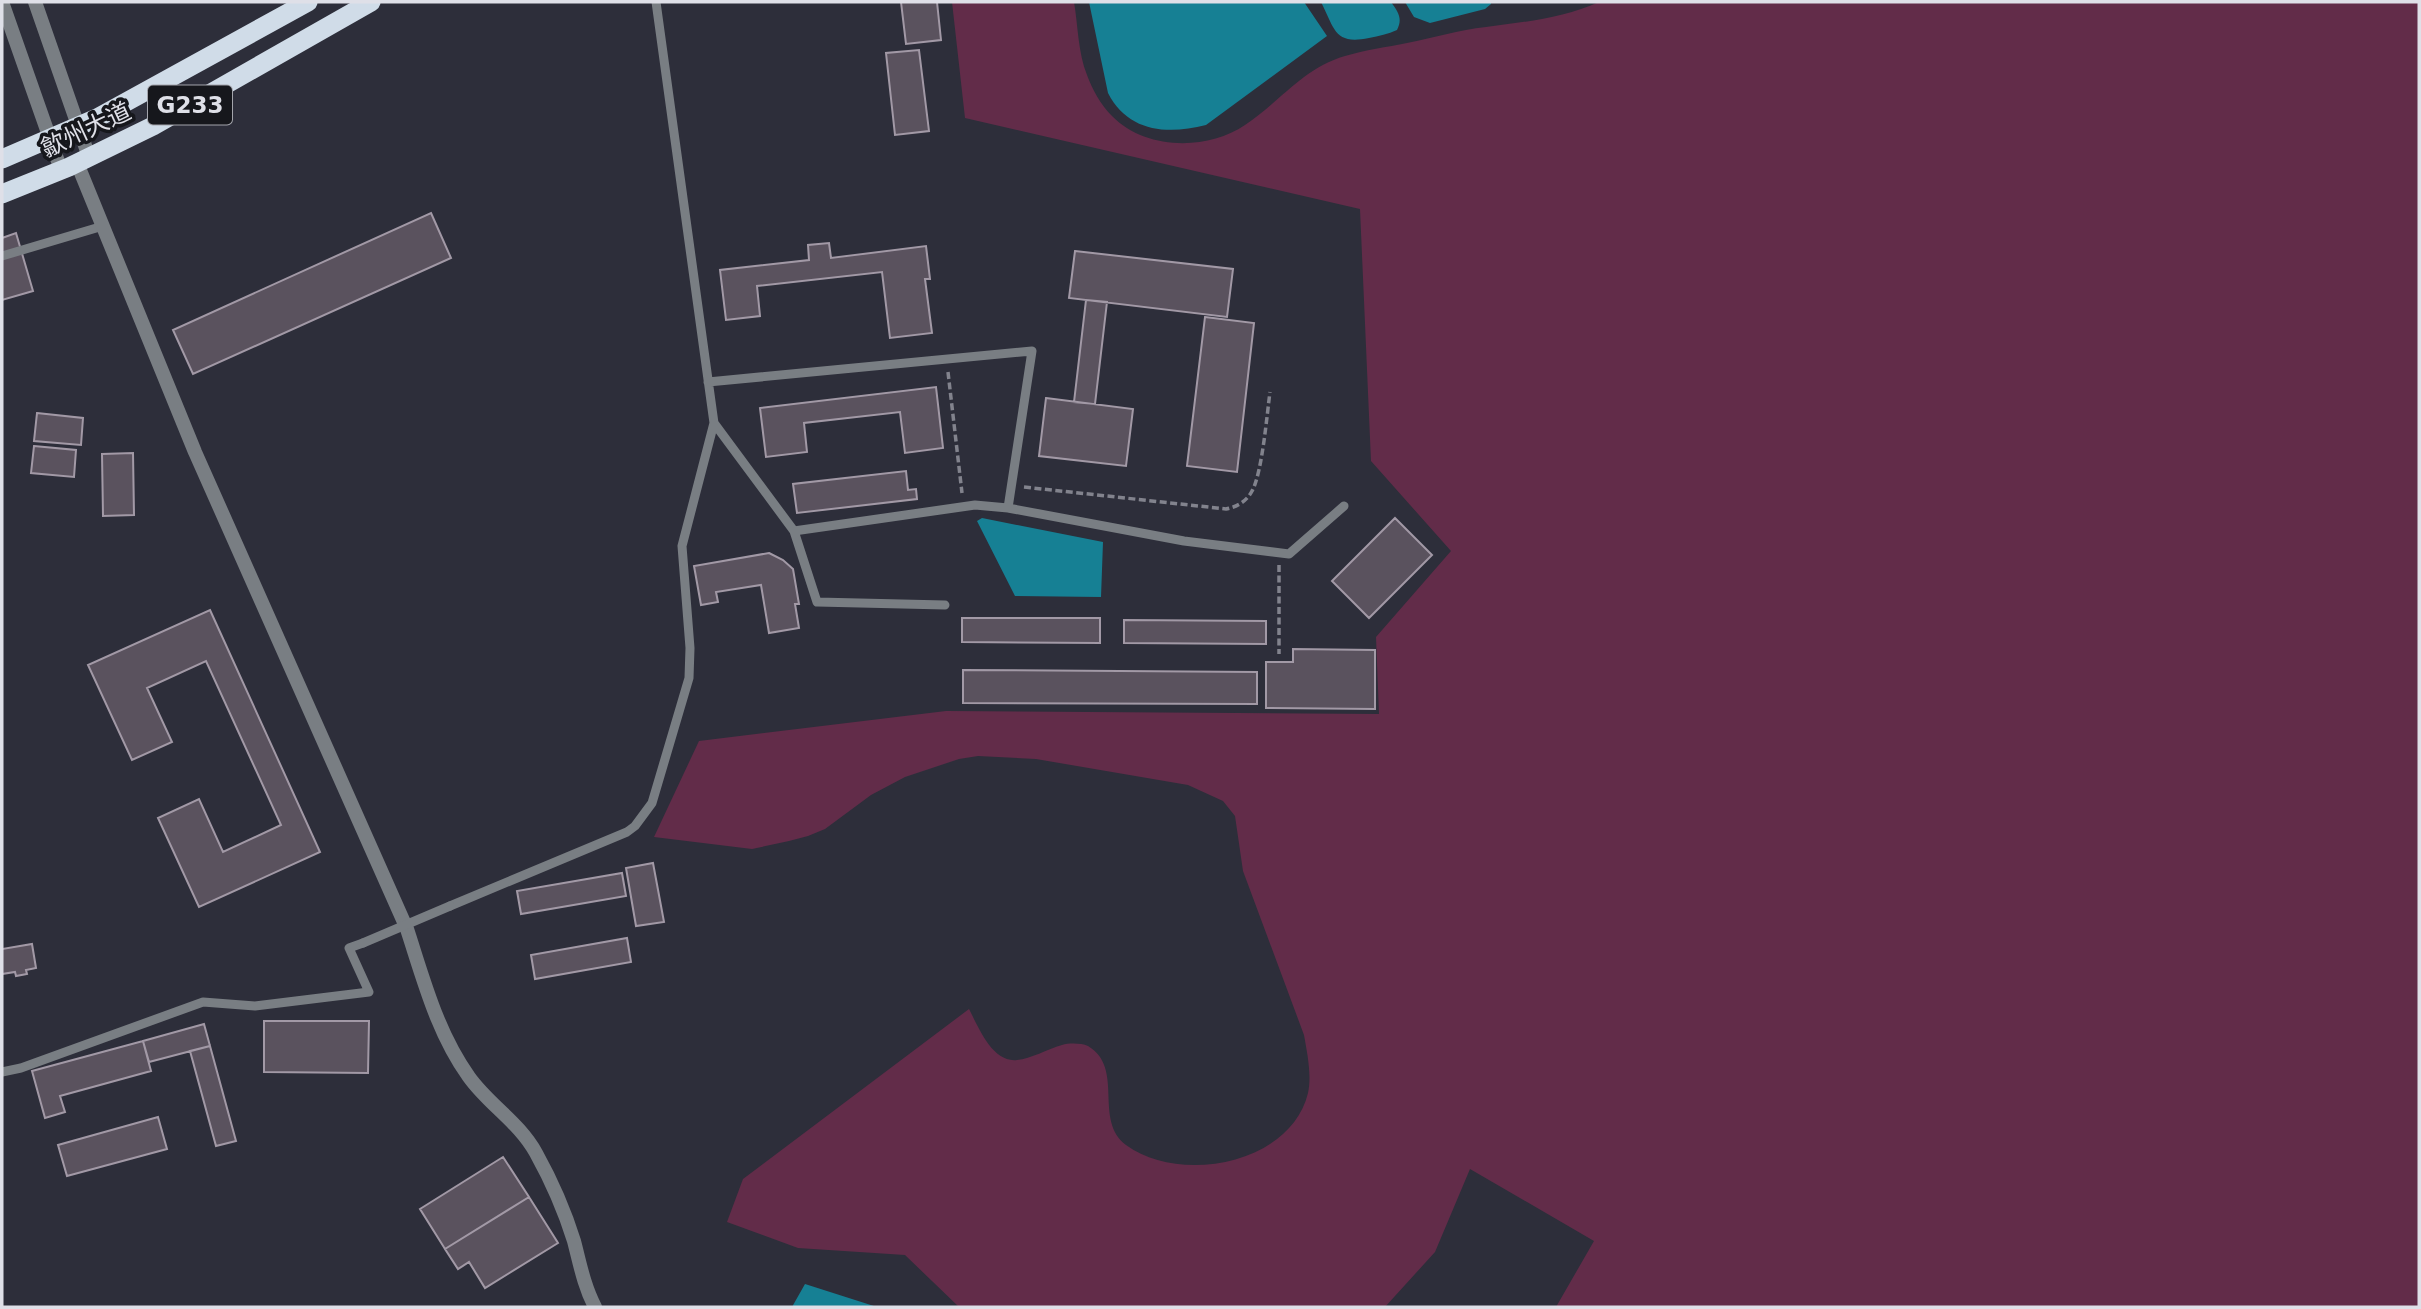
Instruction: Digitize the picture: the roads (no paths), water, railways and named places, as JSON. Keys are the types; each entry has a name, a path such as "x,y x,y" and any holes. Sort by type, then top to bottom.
{"highway":[{"name":"歙州大道","path":"2,159 50,140 138,97 308,2"},
{"name":"歙州大道","path":"2,194 76,164 153,126 371,2"}],"street":[{"path":"2,2 50,140 76,164 195,452 407,929 445,1038 471,1080 518,1128 537,1154 569,1228 595,1307"},
{"path":"35,2 78,127 76,164"}],"lane":[{"path":"2,1072 21,1068 203,1002 255,1006 369,992 349,948 627,832 648,811 689,678 690,648 682,546 714,423 656,2"},
{"path":"2,256 103,226"},
{"path":"708,383 1032,351 1008,508"},
{"path":"714,423 794,531 817,602 945,605"},
{"path":"794,531 975,505 1008,508 1184,541 1289,554 1345,506"}],"water":[{"path":"1089,2 1304,2 1327,36 1206,125 1163,130 1138,123 1126,116 1108,93"},
{"path":"1321,2 1391,2 1399,15 1399,26 1397,30 1369,38 1357,40 1342,37 1333,27"},
{"path":"1405,2 1491,4 1485,9 1430,23 1414,17"},
{"path":"982,518 1103,542 1101,597 1015,596 977,521"},
{"path":"805,1284 877,1307 792,1307"}]}
